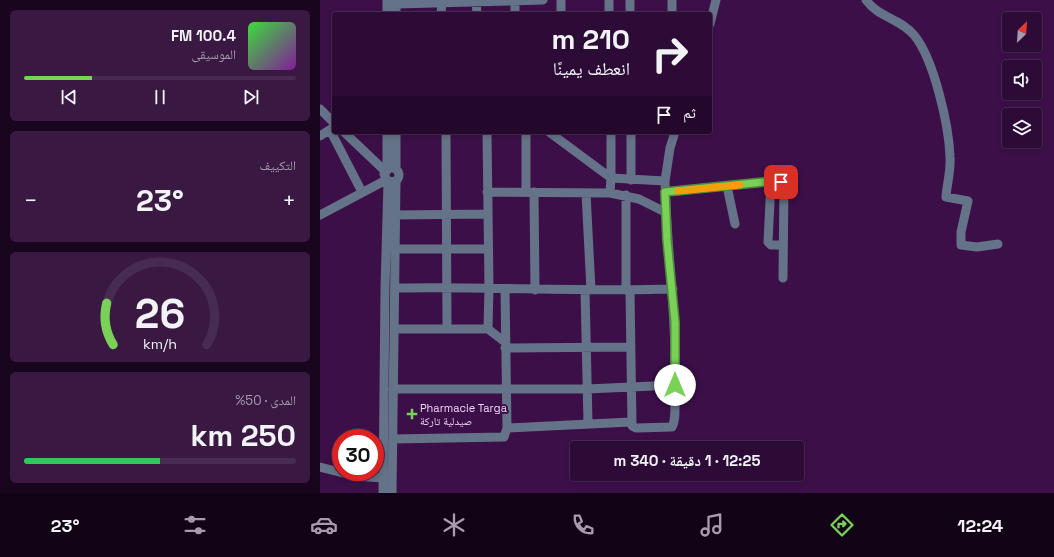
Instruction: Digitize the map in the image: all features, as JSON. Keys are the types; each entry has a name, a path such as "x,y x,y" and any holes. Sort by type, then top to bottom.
{"street":[{"path":"393,1 442,2 476,0 543,0"},
{"path":"476,0 477,12"},
{"path":"515,0 515,12"},
{"path":"560,12 561,0"},
{"path":"609,0 609,12"},
{"path":"630,0 630,12"},
{"path":"672,0 672,12"},
{"path":"712,16 716,0"},
{"path":"866,0 874,9 902,24 914,35 922,47 930,66 946,125 951,158 946,196 968,202 960,232 961,245 977,247 998,244"},
{"path":"388,12 393,1"},
{"path":"393,1 396,12"},
{"path":"441,12 442,2"},
{"path":"320,109 332,126"},
{"path":"320,136 332,128"},
{"path":"336,134 362,192"},
{"path":"346,134 390,175"},
{"path":"387,134 395,215 392,493"},
{"path":"384,435 390,175 396,134"},
{"path":"446,134 447,328"},
{"path":"487,134 489,288 488,329"},
{"path":"526,134 535,290"},
{"path":"610,193 611,134"},
{"path":"631,134 631,180"},
{"path":"626,195 631,422 633,427 636,428 672,427 674,420 675,385 673,289 665,212 665,181 674,134"},
{"path":"558,136 611,178 665,181"},
{"path":"320,215 390,175"},
{"path":"771,182 768,242 771,245 783,245"},
{"path":"665,192 781,182 785,185 782,278"},
{"path":"727,186 735,224"},
{"path":"487,192 610,193 626,195 665,212"},
{"path":"586,193 588,290 586,347 588,423"},
{"path":"395,215 487,214"},
{"path":"395,249 488,249"},
{"path":"394,288 447,287 628,291 673,289"},
{"path":"393,439 501,438 505,434 507,428 505,289"},
{"path":"394,329 488,329 505,345 630,347"},
{"path":"393,389 587,389 675,385"},
{"path":"507,428 631,422"},
{"path":"320,467 332,470"},
{"path":"382,493 383,481"}],"slow traffic":[{"path":"678,191 740,185"}],"place":[{"name":"Pharmacie Targa صيدلية تاركة","path":"412,414"}],"route":[{"path":"675,385 675,322 673,289 667,240 665,192 764,182 781,182"}]}
